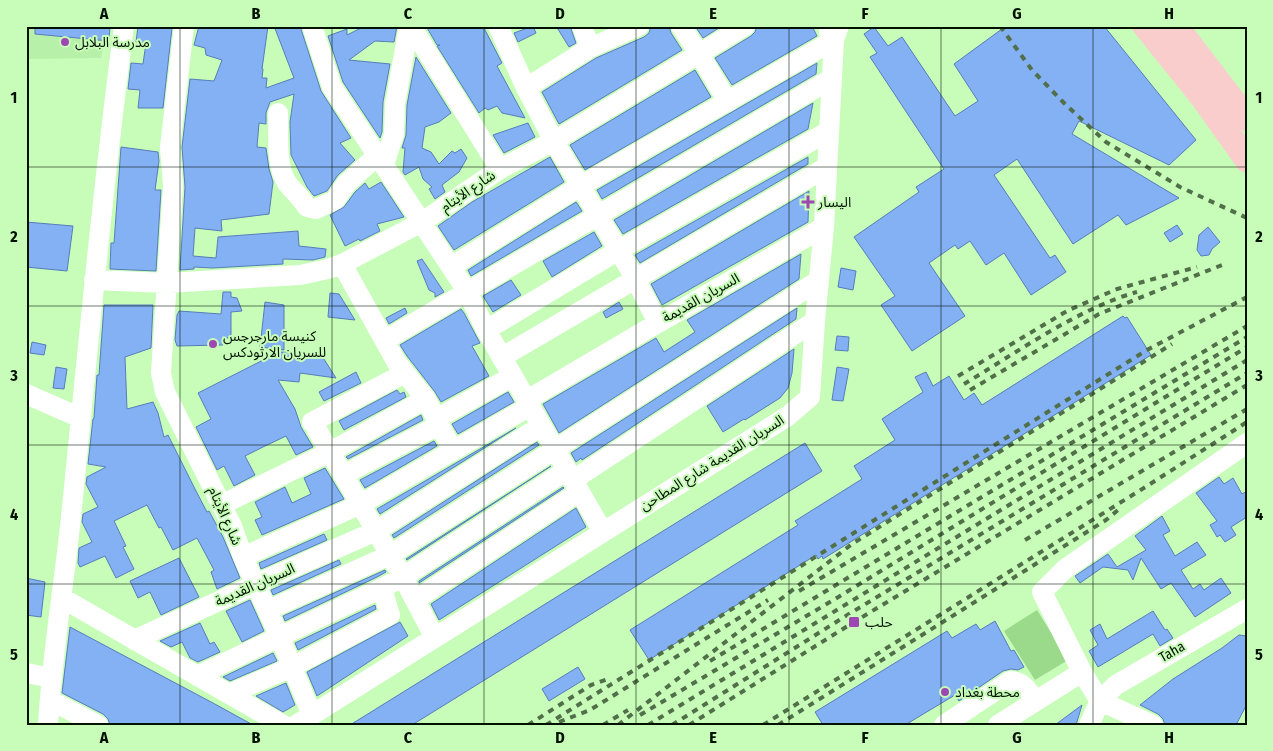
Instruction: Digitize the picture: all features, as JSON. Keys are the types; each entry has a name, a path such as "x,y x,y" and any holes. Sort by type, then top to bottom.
{"main road":[{"path":"1145,26 1203,98 1247,160"},
{"path":"1176,26 1247,119"}],"street":[{"path":"48,725 82,418 94,280 124,26"},
{"name":"شارع الأيتام","path":"184,26 170,147 173,186 161,373 165,392 232,526 243,557 280,637 292,667 304,720"},
{"path":"312,26 332,87 452,266 467,291 486,330 602,532"},
{"path":"278,113 279,166 286,182 301,197 307,207 316,209 335,200 346,184 381,160 394,134 395,104 410,26"},
{"path":"410,26 500,169"},
{"path":"582,26 590,48"},
{"path":"526,88 590,48 639,26"},
{"path":"681,26 728,102"},
{"name":"شارع الأيتام","path":"94,280 168,283 300,275 342,264 422,222 500,169 554,141 746,26"},
{"name":"السريان القديمة","path":"504,28 526,88 554,141 635,278 658,323 824,227"},
{"path":"452,266 580,186 728,102 833,31"},
{"name":"السريان القديمة شارع المطاحن","path":"304,720 788,416 810,397 818,281 824,227 833,31"},
{"path":"385,340 831,79"},
{"path":"486,330 619,250 829,131"},
{"path":"502,357 827,167"},
{"path":"342,264 396,363 426,399 453,451"},
{"name":"السريان القديمة","path":"268,610 390,555 818,281"},
{"path":"197,676 382,588 573,480 815,321"},
{"path":"243,557 361,504 453,451 658,323"},
{"path":"404,373 315,426 403,577 435,638"},
{"path":"344,475 438,422 513,376"},
{"path":"26,394 82,418"},
{"path":"221,505 330,452 426,399"},
{"name":"السريان القديمة","path":"134,640 376,531 542,426"},
{"path":"1153,725 1100,701 1082,672 1042,592 1065,569 1247,444"},
{"path":"415,600 573,480"},
{"path":"228,694 292,667 390,615 382,588"},
{"path":"62,598 283,725"},
{"name":"Taha","path":"1100,701 1125,679 1247,609"},
{"path":"998,725 1082,672"},
{"path":"26,673 52,678"},
{"path":"944,725 1010,681 1019,682 1023,685 1036,701"},
{"path":"50,700 98,725"},
{"path":"1089,725 1100,701"}],"shaded area":[{"name":"مدرسة البلابل","path":"26,26 106,26 101,58 26,59"},
{"path":"1037,610 1068,660 1035,680 1004,631"}],"building":[{"path":"35,26 110,26 109,41 35,34"},
{"path":"138,26 172,28 163,108 138,108 140,90 128,89 131,63 143,64 146,43 136,42"},
{"path":"199,26 268,26 262,69 262,78 267,78 266,88 294,78 274,26 300,26 321,91 351,138 340,143 355,160 338,175 327,191 314,196 307,187 291,155 290,122 294,94 270,102 266,113 266,124 259,123 257,147 266,148 273,182 269,214 221,220 222,231 195,228 193,256 216,258 218,237 298,231 299,246 326,249 325,257 313,260 283,259 283,264 212,268 194,267 194,269 180,270 185,187 182,147 190,79 214,81 222,60 206,55 205,48 194,45"},
{"path":"397,26 394,42 375,41 349,60 390,64 383,102 380,138 343,82 328,36 347,29 347,35 363,27"},
{"path":"426,26 483,26 502,63 497,66 525,118 502,113 497,106 488,110 485,108 479,113 437,46 440,45 437,45"},
{"path":"533,26 536,33 518,42 514,33"},
{"path":"556,26 570,26 576,43 569,47"},
{"path":"651,26 669,26 671,33 682,50 559,124 542,92 596,58 644,37 649,33"},
{"path":"695,26 722,26 703,38"},
{"path":"757,26 812,26 817,36 732,85 715,58 751,36"},
{"path":"1006,26 1104,26 1196,140 1169,165 1079,121 1072,134 1179,198 1126,225 1118,215 1073,244 1017,159 994,175 1050,258 1055,255 1066,272 1031,295 1004,253 986,265 970,241 958,249 955,245 929,263 965,316 912,351 881,305 895,296 854,237 919,192 916,187 944,169 870,57 877,53 864,34 874,27 888,46 902,37 955,116 978,101 954,64"},
{"path":"416,57 451,113 439,122 425,127 422,148 431,152 439,164 452,151 455,153 461,149 467,158 459,172 442,185 445,192 435,199 429,189 432,187 423,179 419,167 405,175 403,172 405,148 402,148 406,135 407,105"},
{"path":"817,63 816,74 602,199 597,190"},
{"path":"695,70 711,97 585,170 570,145"},
{"path":"813,103 808,129 623,234 614,220"},
{"path":"528,123 535,137 504,153 493,135"},
{"path":"121,147 158,152 159,161 155,190 161,190 156,271 110,269 111,243 114,243"},
{"path":"550,157 564,182 454,250 438,226 472,202"},
{"path":"808,157 808,164 640,263 635,255"},
{"path":"381,182 404,217 377,224 380,231 345,246 330,215 344,207 355,192 365,183 369,189"},
{"path":"809,191 808,222 662,305 651,284"},
{"path":"576,202 582,211 471,276 468,270"},
{"path":"26,222 73,226 67,271 26,267"},
{"path":"1177,225 1183,234 1170,242 1164,233"},
{"path":"1208,227 1220,242 1212,249 1209,255 1201,256 1197,250 1199,235"},
{"path":"594,232 602,246 552,277 543,261"},
{"path":"801,254 799,279 559,433 543,404 656,338 664,352 695,332 687,320"},
{"path":"422,259 444,292 435,297 435,293 429,290 417,261"},
{"path":"841,268 856,271 853,290 838,287"},
{"path":"511,280 521,295 493,312 483,296"},
{"path":"223,292 231,292 231,297 237,298 242,311 231,312 231,338 223,338 223,345 177,346 175,340 179,311 221,314"},
{"path":"330,293 339,294 355,320 328,317"},
{"path":"265,302 284,305 284,350 260,347"},
{"path":"619,302 623,309 606,318 603,312"},
{"path":"104,305 153,305 151,348 125,357 127,409 153,402 164,437 168,435 207,512 209,511 223,537 240,578 217,589 211,572 214,570 197,538 173,550 147,505 114,521 126,546 123,547 134,569 116,578 105,556 80,567 78,563 79,548 92,542 82,522 83,514 98,507 86,484 87,477 106,467 88,464 97,375 99,375"},
{"path":"405,308 407,313 389,324 386,318"},
{"path":"797,308 796,319 582,460 581,458 576,462 571,453"},
{"path":"461,309 480,343 472,346 489,376 441,402 400,345"},
{"path":"1123,316 1127,317 1151,355 823,559 822,556 818,559 816,555 649,660 630,630 798,525 795,521 862,479 854,466 895,440 882,419 923,392 915,377 926,372 933,386 949,376 964,400 974,393 982,405"},
{"path":"837,336 849,337 848,351 835,350"},
{"path":"32,342 46,345 44,355 30,353"},
{"path":"794,349 792,373 788,388 780,398 723,432 707,406"},
{"path":"279,352 322,356 336,378 300,373 299,382 278,380 295,409 301,427 313,447 296,455 286,436 263,447 245,456 255,475 234,486 224,466 217,470 196,427 211,419 198,393"},
{"path":"56,367 67,369 64,389 53,388"},
{"path":"837,367 849,369 843,401 832,400"},
{"path":"356,372 361,383 324,401 319,392"},
{"path":"397,390 400,394 404,392 406,397 344,430 339,421"},
{"path":"508,392 514,402 458,434 452,424"},
{"path":"421,415 423,420 348,459 346,457"},
{"path":"516,428 380,514 377,509"},
{"path":"434,441 437,446 365,488 360,480"},
{"path":"537,442 539,445 394,538 392,535"},
{"path":"805,443 822,471 412,725 350,725"},
{"path":"551,466 407,560 406,559"},
{"path":"325,468 344,499 262,535 255,520 262,517 255,502 285,487 292,503 311,494 304,478"},
{"path":"1219,477 1224,484 1233,478 1242,494 1247,491 1247,517 1231,527 1236,535 1225,542 1220,535 1217,537 1210,525 1217,521 1196,493"},
{"path":"564,488 419,583 419,581"},
{"path":"576,508 586,527 439,620 431,604"},
{"path":"1162,516 1170,531 1163,535 1175,556 1197,542 1206,555 1181,570 1193,589 1200,584 1204,590 1221,578 1231,593 1195,617 1171,583 1161,589 1141,558 1133,580 1128,570 1103,567 1080,583 1075,576 1108,554 1117,567 1146,550 1135,536"},
{"path":"324,534 327,540 261,569 259,563"},
{"path":"179,558 199,597 161,615 150,592 138,598 130,581"},
{"path":"339,560 341,564 273,595 271,590"},
{"path":"385,570 386,572 377,577 285,621 283,616"},
{"path":"26,578 45,582 41,617 26,615"},
{"path":"250,600 264,631 242,642 226,611"},
{"path":"375,605 376,609 298,650 295,643"},
{"path":"1153,611 1165,630 1167,629 1173,638 1160,646 1153,634 1098,667 1089,651 1098,645 1090,630 1100,624 1107,639"},
{"path":"995,621 1011,651 1014,650 1024,667 1018,670 1003,671 959,701 955,695 905,725 823,725 815,712 947,631 952,638 976,624 980,630"},
{"path":"400,622 408,636 317,696 307,672"},
{"path":"200,623 210,644 214,642 220,652 198,662 190,658 182,642 171,647 160,641"},
{"path":"70,627 253,725 110,725 108,719 103,714 62,693"},
{"path":"1239,635 1247,636 1247,704 1236,725 1165,725 1163,719 1158,714 1140,705 1173,679"},
{"path":"273,653 277,661 230,681 223,677"},
{"path":"578,667 585,679 549,701 542,689"},
{"path":"286,683 295,705 283,712 256,696"},
{"path":"1082,705 1076,725 1055,725"}],"railway":[{"path":"1000,26 1032,70 1106,142 1180,187 1247,218"},
{"path":"970,390 1099,314 1222,265"},
{"path":"958,376 1067,311 1117,289 1197,267"},
{"path":"964,384 1070,320 1115,299 1137,292"},
{"path":"546,725 1147,350 1247,297"},
{"path":"799,591 1247,326"},
{"path":"710,661 1247,337"},
{"path":"618,725 852,544 1172,344"},
{"path":"640,715 840,596 1247,347"},
{"path":"648,725 1247,360"},
{"path":"672,725 849,614 1247,373"},
{"path":"689,725 854,622 1247,385"},
{"path":"1025,540 1247,409"},
{"path":"763,725 1247,422"},
{"path":"778,725 1106,520 1118,510"},
{"path":"559,722 590,710 768,600"},
{"path":"528,725 591,685 611,678"},
{"path":"603,725 628,710"}],"place":[{"name":"مدرسة البلابل","path":"65,42"},
{"name":"اليسار","path":"808,202"},
{"name":"كنيسة مارجرجس للسريان الارثودكس","path":"213,344"},
{"name":"حلب","path":"854,622"},
{"name":"محطة بغداد","path":"945,692"}]}
